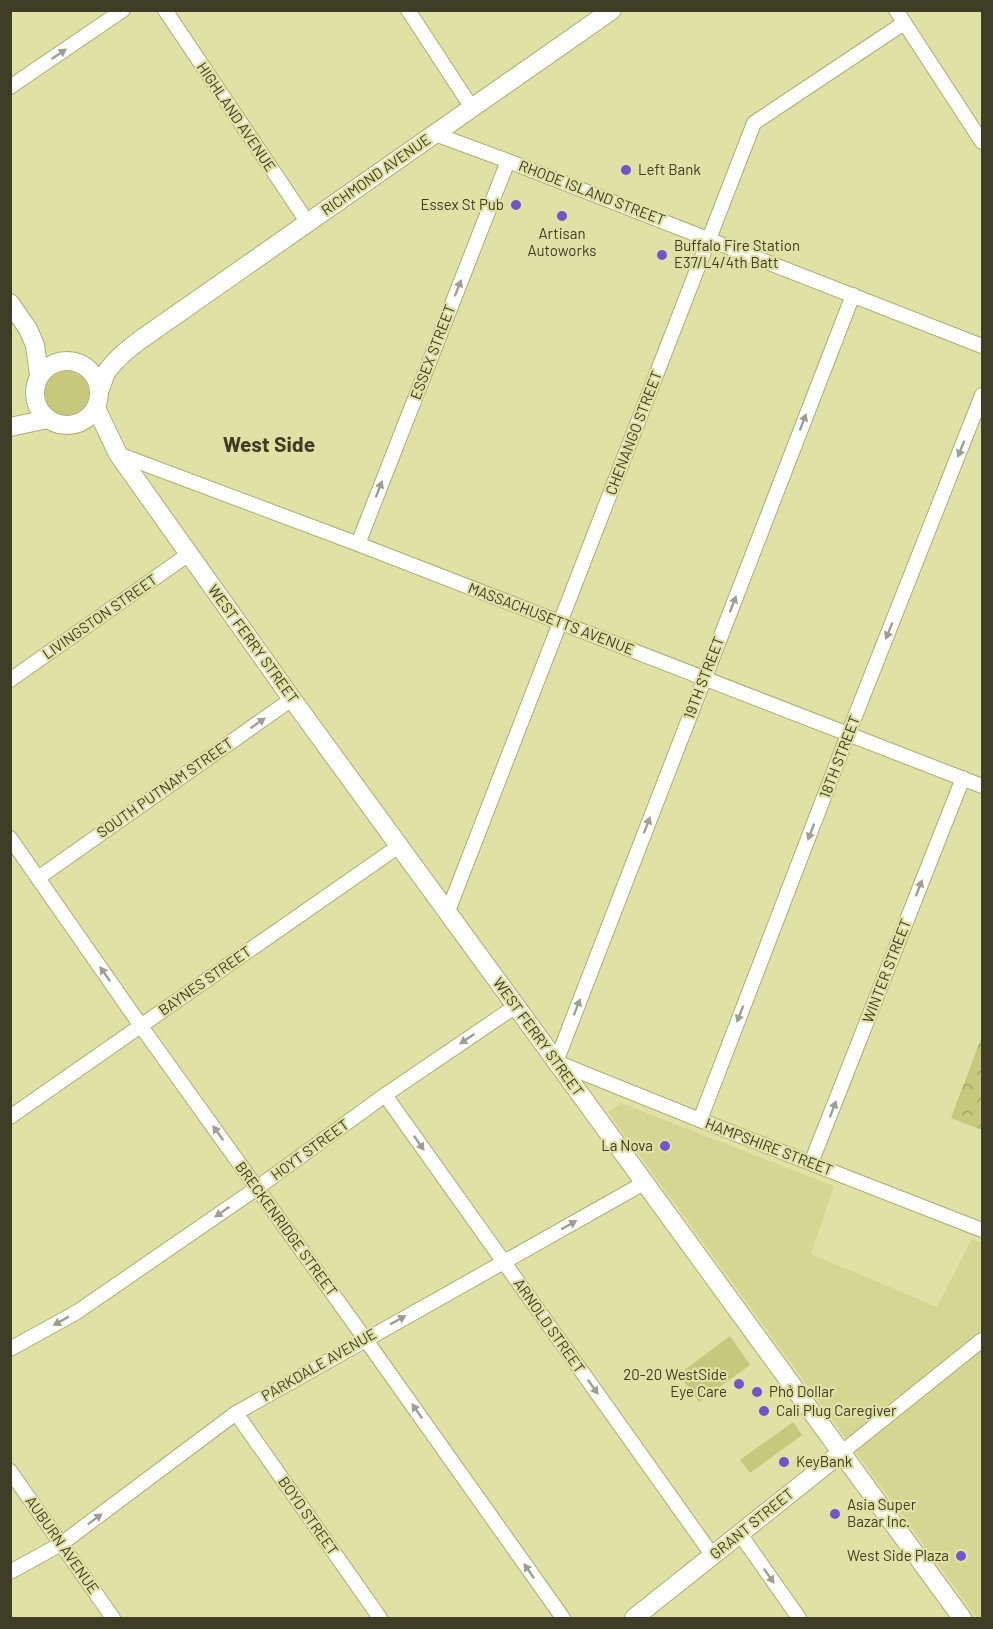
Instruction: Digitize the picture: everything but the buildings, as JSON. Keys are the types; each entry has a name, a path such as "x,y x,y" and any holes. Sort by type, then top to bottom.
{"street":[{"path":"10,87 123,10"},
{"name":"HIGHLAND AVENUE","path":"165,10 308,223"},
{"path":"408,10 472,108"},
{"name":"RICHMOND AVENUE","path":"98,400 110,367 140,340 612,10"},
{"path":"896,10 982,142"},
{"name":"CHENANGO STREET","path":"448,911 754,123 904,23"},
{"name":"RHODE ISLAND STREET","path":"435,134 982,346"},
{"name":"ESSEX STREET","path":"358,544 508,161"},
{"name":"19TH STREET","path":"556,1062 853,295"},
{"path":"10,303 39,341 72,362 90,370 95,376 98,400 91,415 83,421 70,425 59,424 48,419 38,409 34,395"},
{"path":"10,420 34,395 39,375 36,350 28,329"},
{"name":"RICHMOND AVENUE","path":"72,362 102,358 140,340"},
{"path":"39,375 51,364 72,362"},
{"name":"18TH STREET","path":"700,1120 982,395"},
{"name":"WEST FERRY STREET","path":"98,400 118,454"},
{"path":"10,427 48,419"},
{"name":"WEST FERRY STREET","path":"70,425 104,440 118,454 292,699 962,1618"},
{"name":"MASSACHUSETTS AVENUE","path":"118,454 561,622 982,786"},
{"name":"LIVINGSTON STREET","path":"10,680 189,554"},
{"name":"SOUTH PUTNAM STREET","path":"38,878 292,699"},
{"name":"WINTER STREET","path":"812,1163 963,778"},
{"name":"BRECKENRIDGE STREET","path":"10,838 16,857 38,878 563,1618"},
{"name":"BAYNES STREET","path":"10,1117 399,846"},
{"name":"HOYT STREET","path":"10,1349 77,1312 257,1188 385,1095 516,1006"},
{"name":"HAMPSHIRE STREET","path":"556,1062 982,1230"},
{"name":"ARNOLD STREET","path":"385,1095 713,1556"},
{"name":"PARKDALE AVENUE","path":"10,1572 62,1544 236,1413 644,1184"},
{"name":"GRANT STREET","path":"634,1618 982,1340"},
{"name":"BOYD STREET","path":"236,1413 380,1618"},
{"name":"AUBURN AVENUE","path":"10,1471 113,1618"},
{"path":"740,1534 799,1618"}],"shaded area":[{"path":"621,1103 834,1186 811,1254 937,1307 972,1239 982,1243 982,1618 977,1618 608,1112"}],"green space":[{"path":"67,371 82,378 89,393 82,408 67,415 52,408 45,393 52,378"},
{"path":"982,1036 982,1130 951,1118"},
{"path":"730,1336 750,1365 699,1402 679,1374"},
{"path":"793,1422 802,1435 750,1473 740,1460"}],"place":[{"name":"Left Bank","path":"626,170"},
{"name":"Essex St Pub","path":"516,205"},
{"name":"Artisan Autoworks","path":"562,216"},
{"name":"Buffalo Fire Station E37/L4/4th Batt","path":"662,255"},
{"name":"La Nova","path":"665,1146"},
{"name":"20-20 WestSide Eye Care","path":"739,1384"},
{"name":"Phở Dollar","path":"757,1392"},
{"name":"Cali Plug Caregiver","path":"764,1411"},
{"name":"KeyBank","path":"784,1462"},
{"name":"Asia Super Bazar Inc.","path":"835,1514"},
{"name":"West Side Plaza","path":"961,1556"}],"district":[{"name":"West Side","path":"269,445"}]}
